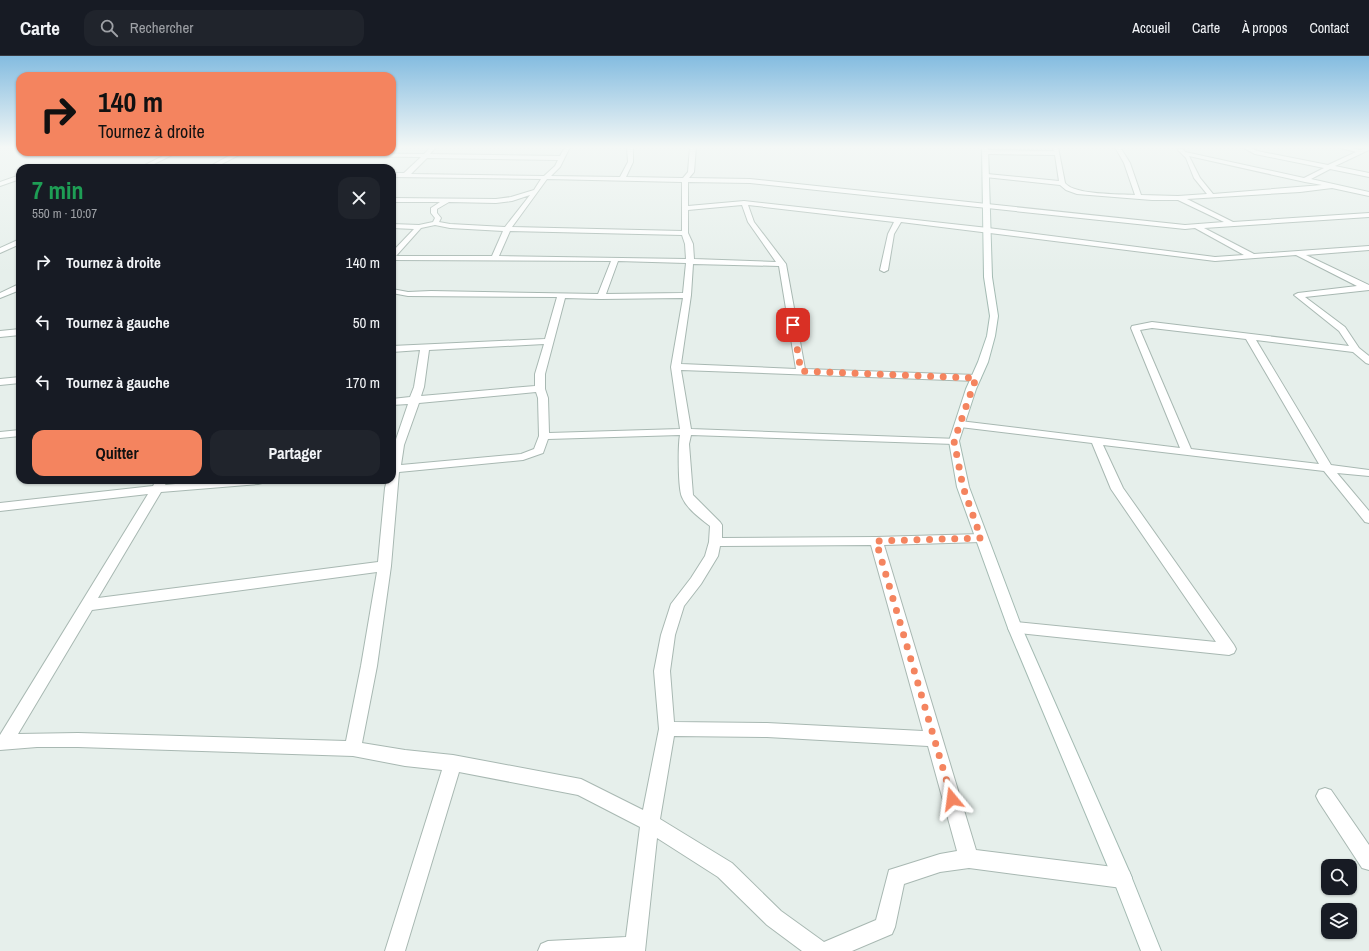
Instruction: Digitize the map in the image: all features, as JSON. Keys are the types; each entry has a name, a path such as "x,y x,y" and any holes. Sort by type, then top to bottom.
{"street":[{"path":"548,951 636,949 650,823 667,729 662,671 668,635 678,604 696,581 712,556 715,542 716,525 695,506 687,496 684,444 686,432 676,367 687,295 690,260 689,244 686,233 685,189"},
{"path":"837,189 986,202"},
{"path":"987,189 988,277 994,316 991,336 954,441 963,487 1015,628 1122,878 1151,951"},
{"path":"1066,189 1077,192 1139,197 1178,198 1310,189"},
{"path":"1136,189 1139,197"},
{"path":"1206,189 1211,195"},
{"path":"1345,189 1369,194"},
{"path":"396,200 505,200 536,191"},
{"path":"495,258 507,229 536,191"},
{"path":"934,194 1140,223 1197,227 1368,216"},
{"path":"1178,198 1232,224"},
{"path":"435,223 438,218 434,213 434,208 448,201"},
{"path":"686,208 744,203 988,230 1215,259 1369,248"},
{"path":"744,203 751,222 782,264 801,371"},
{"path":"884,270 891,234 898,221"},
{"path":"396,226 419,227 435,223 450,226 507,229 686,233"},
{"path":"396,253 419,227"},
{"path":"1197,227 1253,256"},
{"path":"0,251 16,243"},
{"path":"1298,253 1368,288"},
{"path":"396,257 690,260 782,264"},
{"path":"601,297 615,259"},
{"path":"1368,288 1298,295 1342,329 1356,350 1369,361"},
{"path":"0,297 16,289"},
{"path":"396,292 408,294 562,295 601,297 687,295"},
{"path":"0,297 16,295"},
{"path":"396,468 523,458 539,451 544,436 543,398 540,389 540,374 562,295"},
{"path":"1187,452 1135,328 1152,325 1356,350"},
{"path":"0,334 16,332"},
{"path":"1249,336 1328,469 1369,519"},
{"path":"396,349 549,341"},
{"path":"396,456 419,387 425,348"},
{"path":"676,367 976,378"},
{"path":"0,382 16,380"},
{"path":"396,402 540,389"},
{"path":"960,424 1369,473"},
{"path":"544,436 686,432 954,441"},
{"path":"0,435 16,433"},
{"path":"1015,628 1229,649 1117,489 1096,440"},
{"path":"1,509 159,484"},
{"path":"3,742 87,606 159,484"},
{"path":"353,749 369,666 384,566 391,484"},
{"path":"715,542 876,541 981,538"},
{"path":"876,541 969,859"},
{"path":"87,606 384,566"},
{"path":"667,729 767,730 935,739"},
{"path":"3,742 72,740 353,749 405,758 453,763 580,787 650,823 725,870 774,918 819,951"},
{"path":"395,951 453,763"},
{"path":"1325,796 1369,860"},
{"path":"827,951 885,927 896,877 940,863 969,859 1122,878"}],"route":[{"path":"793,325 801,371 976,378 954,441 963,487 981,538 876,541 952,799"}]}
